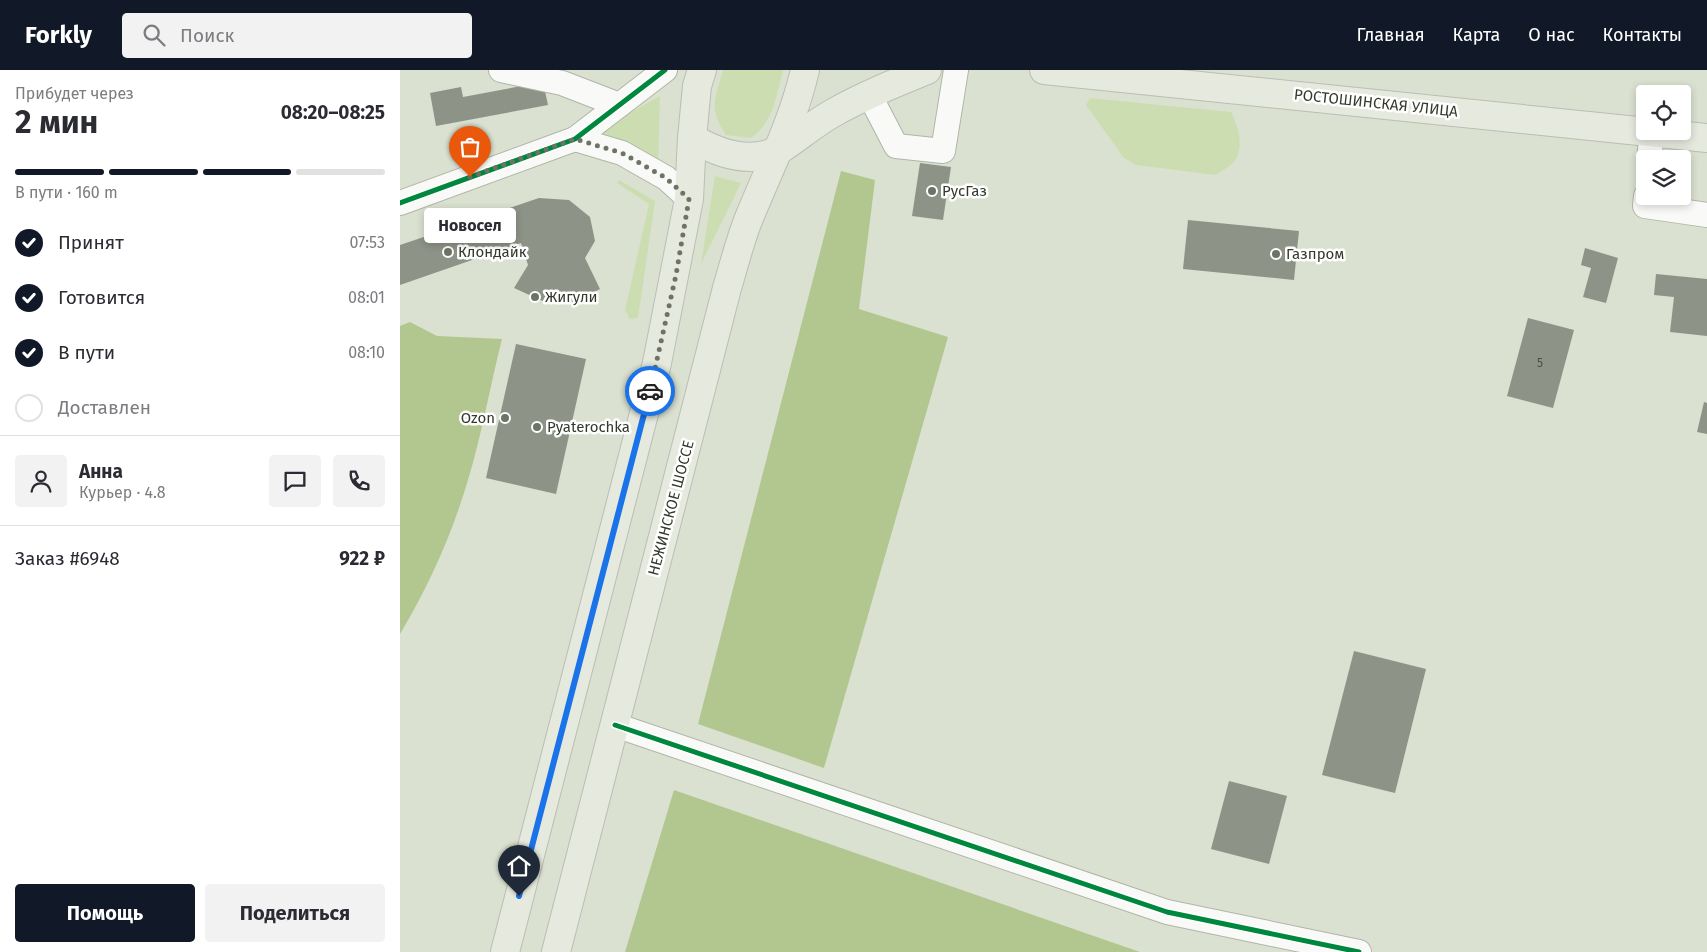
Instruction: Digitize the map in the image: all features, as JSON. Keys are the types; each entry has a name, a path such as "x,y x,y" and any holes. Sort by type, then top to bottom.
{"main road":[{"path":"505,952 657,363 689,199 697,86 702,70"},
{"name":"НЕЖИНСКОЕ ШОССЕ","path":"556,952 727,288 749,219 780,149 800,93 805,70"},
{"path":"692,138 713,150 736,156 758,156 780,149 830,114 869,94 927,70"},
{"name":"РОСТОШИНСКАЯ УЛИЦА","path":"1044,70 1651,146 1707,138"}],"street":[{"path":"501,70 562,83 619,105"},
{"path":"400,203 575,139 665,70"},
{"path":"869,94 896,146 943,151 956,70"},
{"path":"575,139 622,153 666,178 689,199"},
{"path":"1645,205 1707,215"},
{"path":"615,726 1167,912 1359,952"}],"green space":[{"path":"723,70 783,70 773,108 765,124 751,138 726,135 720,126 715,103"},
{"path":"660,96 658,166 596,132"},
{"path":"1090,98 1231,112 1239,138 1239,152 1232,164 1215,175 1136,165 1124,158 1086,105"},
{"path":"841,171 875,180 859,309 948,337 824,768 698,724"},
{"path":"715,176 741,183 701,264"},
{"path":"619,180 655,201 638,318 630,319 625,310 649,204 617,183"},
{"path":"410,322 437,336 502,339 478,445 462,500 439,559 421,597 400,634 400,326"},
{"path":"674,790 1140,952 625,952"}],"building":[{"path":"543,82 548,105 436,126 430,93 461,87 463,97"},
{"name":"РусГаз","path":"920,163 951,167 943,220 912,216"},
{"name":"Клондайк","path":"539,198 569,200 590,217 595,241 585,258 600,289 575,302 547,303 514,288 528,265 521,243 400,285 400,245"},
{"path":"1188,220 1299,231 1294,280 1183,269"},
{"path":"1585,248 1618,258 1606,303 1583,297 1591,268 1581,265"},
{"path":"1656,274 1707,279 1707,336 1670,332 1674,297 1654,295"},
{"path":"1528,318 1574,330 1553,408 1507,396"},
{"path":"516,344 586,359 556,494 486,478"},
{"path":"1704,402 1707,403 1707,434 1697,432"},
{"path":"1354,651 1426,669 1395,793 1322,775"},
{"path":"1229,781 1287,796 1269,864 1211,849"}],"cycle path":[{"path":"400,203 575,139 665,70"},
{"path":"615,725 1167,912 1359,952"}],"way so far":[{"path":"470,177 575,139 622,153 666,178 689,199 676,275 650,391"}],"place":[{"name":"Новосел","path":"470,177"},
{"name":"РусГаз","path":"932,191"},
{"name":"Клондайк","path":"448,252"},
{"name":"Газпром","path":"1276,254"},
{"name":"Жигули","path":"535,297"},
{"name":"Ozon","path":"505,418"},
{"name":"Pyaterochka","path":"537,427"}],"route":[{"path":"519,896 608,561 650,391"}]}
